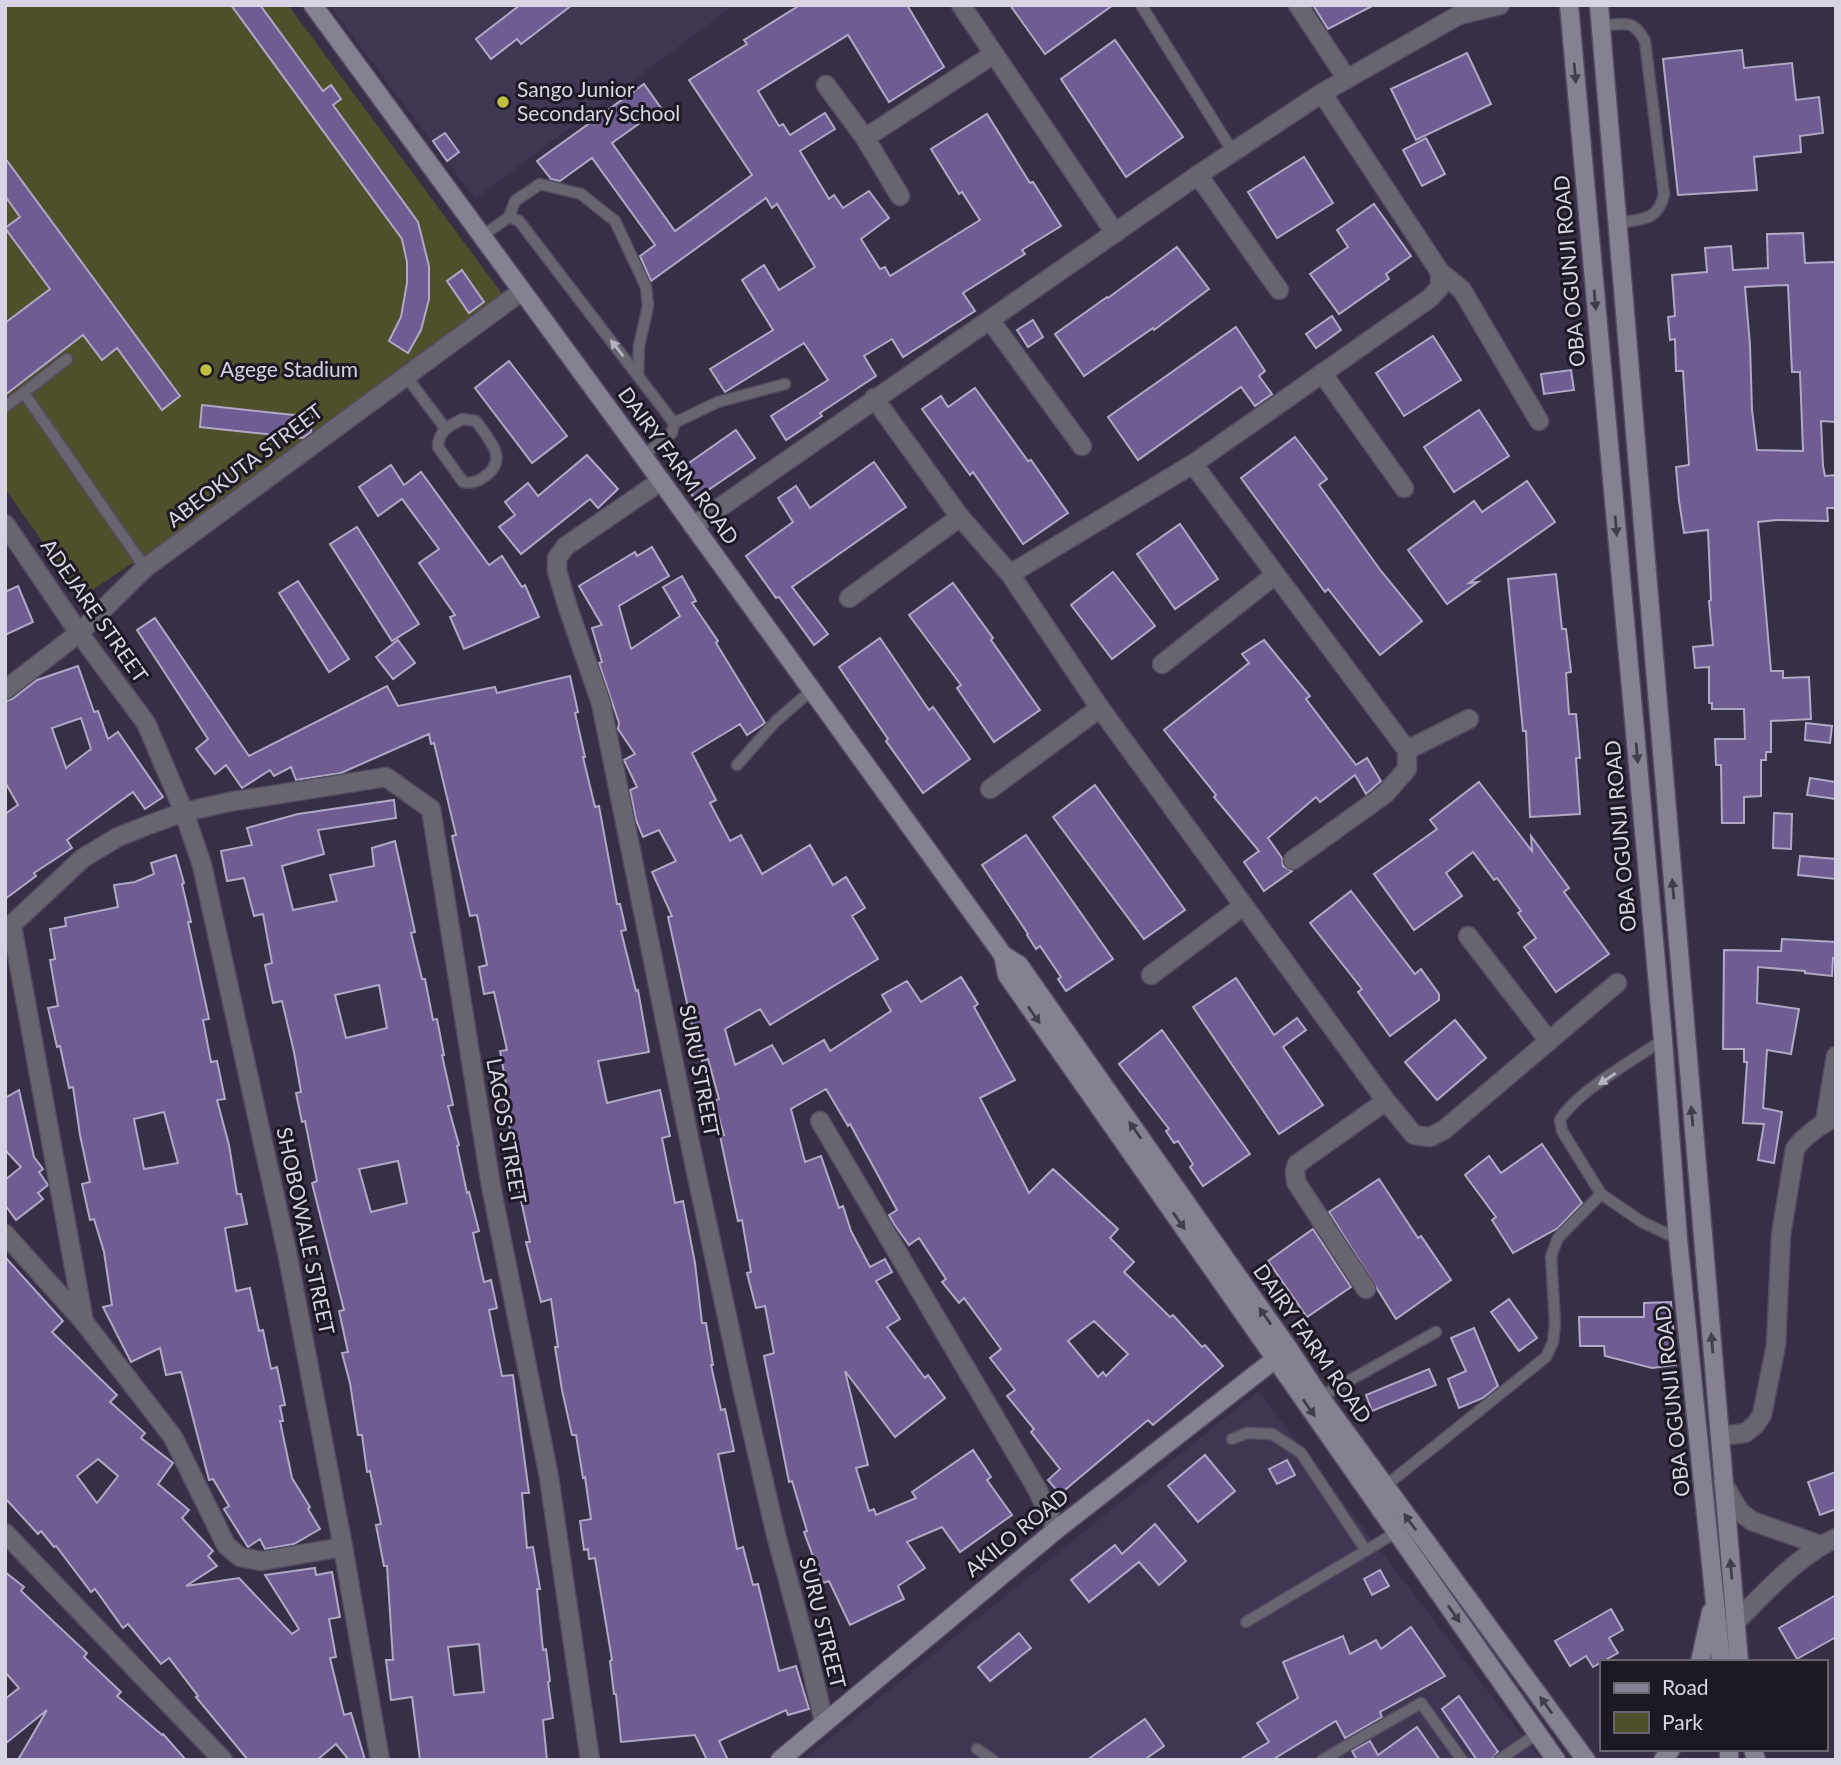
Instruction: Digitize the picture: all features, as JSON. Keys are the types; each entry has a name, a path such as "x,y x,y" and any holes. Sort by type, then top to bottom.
{"main road":[{"name":"DAIRY FARM ROAD","path":"313,5 643,456 1003,956 1019,965 1282,1354 1396,1532 1556,1760"},
{"name":"OBA OGUNJI ROAD","path":"1569,5 1663,1040 1678,1239 1716,1591 1721,1660"},
{"name":"OBA OGUNJI ROAD","path":"1599,5 1739,1660"},
{"path":"1657,977 1680,975"},
{"name":"DAIRY FARM ROAD","path":"1282,1354 1320,1397 1586,1760"},
{"name":"AKILO ROAD","path":"780,1760 1056,1530 1282,1354"},
{"path":"1700,1437 1720,1436"},
{"path":"1700,1660 1716,1591"}],"street":[{"path":"961,5 1115,233"},
{"path":"1298,5 1347,79"},
{"path":"693,526 874,398 1322,93 1459,15 1500,5"},
{"path":"865,138 994,54"},
{"path":"825,85 865,138 900,195"},
{"path":"1322,93 1440,272 1462,290 1539,421"},
{"path":"1198,175 1279,290"},
{"path":"1010,574 1193,464 1430,298 1440,287 1440,272"},
{"name":"ABEOKUTA STREET","path":"5,690 79,633 145,568 522,290"},
{"path":"990,320 1082,446"},
{"path":"1322,373 1404,488"},
{"path":"874,398 960,517 1010,574 1100,708 1414,1136 1430,1137 1444,1130 1616,983"},
{"path":"1193,464 1407,750 1407,769 1385,794 1293,860"},
{"name":"SURU STREET","path":"661,481 566,546 557,558 557,571 601,703 738,1364 775,1531 824,1722"},
{"path":"849,598 960,517"},
{"name":"ADEJARE STREET","path":"5,524 79,633 146,723"},
{"path":"1162,664 1275,575"},
{"path":"990,789 1100,708"},
{"path":"1407,750 1469,719"},
{"name":"SHOBOWALE STREET","path":"146,723 184,812 202,865 288,1252 380,1760"},
{"name":"LAGOS STREET","path":"9,929 83,858 118,837 184,812 229,802 386,778 431,809 491,1186 549,1477 590,1760"},
{"path":"1151,975 1243,906"},
{"path":"9,929 84,1322"},
{"path":"1468,936 1549,1041"},
{"path":"1720,1436 1745,1433 1762,1415 1776,1345 1781,1235 1795,1149 1800,1140 1814,1133 1830,1119 1836,1056"},
{"path":"1366,1289 1308,1202 1296,1182 1295,1171 1297,1164 1386,1101"},
{"path":"820,1121 1037,1489 1056,1530"},
{"path":"5,1234 84,1322 173,1437 226,1545 240,1557 261,1561 343,1547"},
{"path":"1723,1483 1740,1512 1752,1521 1828,1542"},
{"path":"5,1533 223,1760"},
{"path":"1735,1623 1761,1596 1828,1542"}],"lane":[{"path":"1141,5 1233,152"},
{"path":"1601,26 1629,23 1639,29 1645,41 1664,195 1661,208 1650,218 1617,223"},
{"path":"482,236 509,217 515,201 540,184 581,194 615,220 646,287 648,306 639,346 638,376"},
{"path":"509,217 519,221 674,423 672,433 643,456"},
{"path":"5,407 67,359"},
{"path":"405,375 445,428"},
{"path":"674,423 718,402 785,384"},
{"path":"24,393 145,568"},
{"path":"463,419 476,421 496,451 494,469 475,482 463,482 438,447 445,428 463,419"},
{"path":"737,765 776,720 812,690"},
{"path":"1663,1040 1594,1088 1564,1112 1560,1120 1562,1131 1601,1194 1642,1222 1678,1239"},
{"path":"1384,1487 1546,1357 1553,1342 1555,1323 1551,1256 1558,1238 1601,1194"},
{"path":"1320,1397 1436,1332"},
{"path":"1232,1439 1247,1433 1272,1434 1301,1453 1365,1549"},
{"path":"1246,1622 1396,1532"},
{"path":"1322,1760 1421,1703 1462,1760"},
{"path":"1499,1760 1538,1734"},
{"path":"976,1749 993,1760"}],"shaded area":[{"name":"Sango Junior Secondary School","path":"329,5 734,5 475,199"},
{"path":"1258,1391 1541,1760 803,1760"}],"green space":[{"name":"Agege Stadium","path":"5,5 288,5 503,295 310,444 82,597 5,489"}],"building":[{"path":"231,5 260,5 323,91 331,85 341,99 333,105 418,222 429,266 429,299 421,330 408,353 389,341 401,317 407,283 407,262 402,239"},
{"path":"520,5 572,5 521,44 517,39 491,59 476,39"},
{"path":"800,5 907,5 944,67 889,102 848,35 758,91 779,126 783,124 790,135 825,113 835,129 800,151 829,199 834,195 843,208 869,191 889,218 861,239 880,269 885,267 890,276 980,220 962,192 959,194 931,149 987,114 1030,183 1033,182 1061,226 1022,250 1025,254 963,293 975,311 903,357 892,339 864,356 876,376 820,413 822,416 786,440 771,416 828,380 804,343 725,392 710,369 773,330 742,280 764,265 779,290 815,267 777,204 772,208 766,198 651,281 640,256 655,245 592,158 560,181 551,179 537,161 644,84 661,108 612,143 675,231 752,175 689,80 747,44 744,40"},
{"path":"1010,5 1113,5 1045,54"},
{"path":"1313,5 1374,5 1328,29"},
{"path":"1115,40 1183,137 1126,177 1061,79"},
{"path":"1742,50 1744,68 1792,63 1796,100 1819,97 1823,133 1800,136 1801,152 1754,157 1757,190 1678,195 1663,59"},
{"path":"1467,53 1491,104 1416,140 1391,89"},
{"path":"445,133 459,152 447,161 433,141"},
{"path":"1426,138 1445,174 1422,186 1403,150"},
{"path":"1304,157 1333,203 1277,238 1248,192"},
{"path":"5,158 180,396 162,410 117,348 102,360 83,335 5,395 5,323 50,289 5,228 20,217 5,196"},
{"path":"1374,204 1411,256 1386,274 1389,279 1339,314 1310,274 1348,247 1337,230"},
{"path":"1803,233 1805,263 1836,262 1836,422 1821,421 1823,466 1825,476 1836,475 1836,508 1827,508 1828,521 1758,522 1771,671 1783,671 1783,678 1809,677 1811,719 1771,721 1771,752 1766,752 1766,760 1761,760 1761,796 1744,797 1744,823 1722,823 1721,765 1716,765 1715,739 1745,739 1744,709 1712,709 1712,703 1709,703 1709,667 1695,668 1693,647 1713,645 1708,530 1684,533 1676,467 1689,465 1683,371 1676,371 1675,339 1670,340 1668,317 1675,316 1672,275 1707,272 1705,248 1731,246 1733,270 1768,268 1767,234","holes":["1788,285 1792,372 1800,372 1803,451 1757,450 1745,287"]},
{"path":"1177,247 1209,289 1154,330 1153,328 1084,376 1055,334"},
{"path":"462,270 484,302 469,313 447,281"},
{"path":"1332,316 1341,330 1316,348 1306,334"},
{"path":"1033,320 1043,337 1028,347 1017,330"},
{"path":"1236,327 1265,371 1259,376 1272,394 1255,406 1241,387 1138,460 1108,417"},
{"path":"1433,336 1461,380 1404,416 1376,373"},
{"path":"509,361 567,436 532,463 475,388"},
{"path":"1571,370 1574,390 1544,394 1541,374"},
{"path":"975,388 1068,513 1023,544 973,472 970,475 922,409 941,396 948,407"},
{"path":"202,405 312,417 311,432 303,438 200,427"},
{"path":"1479,410 1509,456 1454,492 1424,447"},
{"path":"736,430 755,458 695,499 676,472"},
{"path":"1295,437 1327,479 1319,485 1381,571 1422,621 1380,655 1328,589 1325,592 1241,478"},
{"path":"587,455 618,489 598,508 590,499 521,554 499,527 515,515 505,502 528,483 538,496"},
{"path":"874,462 906,507 792,587 828,634 814,645 746,556 793,522 778,498 796,486 810,508"},
{"path":"391,465 404,485 421,472 489,565 502,556 522,587 525,585 539,617 464,649 450,617 455,615 419,563 439,549 402,499 378,516 359,487"},
{"path":"1527,481 1555,522 1469,583 1478,582 1447,604 1408,550 1474,501 1482,512"},
{"path":"1180,524 1218,579 1175,609 1137,554"},
{"path":"357,527 419,624 392,641 330,544"},
{"path":"652,547 669,576 619,606 631,649 680,616 663,587 682,576 696,601 692,603 718,641 716,643 765,723 747,735 740,724 692,753 716,800 710,803 730,841 741,835 762,874 810,845 833,885 846,877 865,908 852,916 878,959 770,1025 760,1009 725,1029 735,1065 772,1045 783,1064 824,1040 830,1051 891,1011 882,995 907,981 921,1002 961,977 978,1004 974,1007 1015,1080 980,1098 1029,1193 1053,1169 1118,1229 1110,1238 1134,1262 1124,1272 1170,1317 1173,1315 1202,1347 1205,1345 1223,1366 1153,1425 1148,1420 1060,1494 1048,1480 1060,1469 1031,1432 1034,1429 1007,1396 1015,1390 990,1358 1001,1349 964,1298 959,1303 942,1282 946,1279 919,1238 909,1245 894,1224 889,1215 897,1210 850,1124 848,1126 826,1089 791,1109 805,1162 821,1156 839,1208 843,1206 851,1231 870,1267 885,1259 892,1272 876,1281 900,1319 887,1327 925,1378 928,1375 945,1398 895,1437 845,1371 868,1465 856,1468 869,1511 874,1509 876,1515 916,1498 912,1492 973,1450 991,1477 987,1480 1012,1515 960,1552 942,1527 907,1542 925,1568 898,1586 904,1599 850,1625 829,1581 823,1583 804,1532 807,1531 792,1481 789,1482 764,1356 774,1353 765,1306 756,1308 747,1273 751,1272 742,1220 738,1221 720,1136 724,1135 714,1101 719,1099 708,1059 702,1061 691,1021 668,917 672,916 652,872 676,861 659,830 643,837 636,820 630,790 637,787 624,760 635,754 618,729 619,723 599,663 602,662 592,628 602,625 579,586 635,552 637,556","holes":["1094,1321 1128,1354 1106,1376 1103,1372 1098,1377 1068,1341"]},
{"path":"1113,572 1155,626 1112,659 1071,605"},
{"path":"1556,574 1562,629 1566,629 1571,672 1566,673 1569,714 1576,714 1580,758 1576,758 1580,814 1530,817 1526,731 1523,731 1508,579"},
{"path":"298,581 349,659 329,672 279,593"},
{"path":"953,583 1040,710 994,742 957,688 961,685 909,615"},
{"path":"18,586 33,622 5,635 5,592"},
{"path":"155,618 249,756 387,686 398,706 495,687 497,693 570,676 578,712 575,713 583,757 595,807 599,806 617,904 620,904 626,930 621,931 636,991 638,990 649,1052 598,1061 607,1103 660,1090 670,1136 662,1138 675,1203 683,1201 695,1263 702,1323 706,1323 711,1365 721,1410 725,1409 734,1451 718,1454 737,1549 743,1547 753,1585 758,1584 779,1671 796,1666 809,1709 788,1715 786,1710 719,1741 728,1760 707,1760 695,1735 621,1742 612,1660 595,1558 589,1559 588,1549 584,1550 580,1521 591,1519 585,1477 583,1478 576,1435 572,1435 562,1390 551,1299 541,1302 526,1242 530,1242 518,1186 522,1186 503,1096 508,1094 500,1051 507,1050 494,992 484,994 479,967 487,965 477,915 470,916 452,836 456,835 434,743 431,744 429,734 341,773 296,780 291,767 274,776 270,770 242,788 226,765 215,774 196,749 208,739 137,630"},
{"path":"880,638 929,710 933,707 970,759 923,793 839,667"},
{"path":"398,640 415,663 393,679 376,657"},
{"path":"1264,640 1310,696 1306,699 1356,765 1367,758 1381,781 1366,794 1355,775 1320,802 1316,797 1268,838 1282,858 1283,866 1292,871 1264,891 1244,862 1259,851 1164,730 1249,663 1242,654"},
{"path":"78,666 94,712 98,711 108,739 118,732 163,797 145,809 133,792 67,840 72,848 34,873 36,876 5,899 5,814 18,805 5,782 5,701 12,699 37,680","holes":["81,718 91,749 66,768 52,728"]},
{"path":"1806,723 1832,726 1830,743 1805,740"},
{"path":"1810,778 1836,782 1836,799 1807,795"},
{"path":"1479,782 1532,851 1531,836 1569,888 1564,892 1609,954 1556,992 1524,947 1536,938 1518,913 1521,911 1497,878 1494,880 1473,852 1446,873 1462,896 1414,930 1374,874 1437,829 1430,820"},
{"path":"1095,785 1185,910 1144,939 1053,817"},
{"path":"394,800 396,818 318,830 324,854 282,866 293,910 337,901 330,875 374,866 372,848 395,841 415,932 411,933 422,979 425,979 433,1020 437,1019 453,1105 448,1106 459,1145 457,1146 467,1193 469,1192 479,1231 473,1233 484,1282 491,1280 497,1308 489,1310 502,1376 513,1375 529,1493 522,1493 527,1548 533,1547 540,1589 537,1589 543,1650 546,1649 550,1681 553,1718 543,1720 547,1760 420,1760 412,1697 391,1700 386,1660 393,1660 387,1566 384,1566 376,1525 381,1524 370,1471 367,1472 362,1435 358,1435 350,1383 342,1353 348,1352 339,1311 344,1310 312,1183 317,1181 305,1121 302,1122 296,1093 301,1092 294,1052 282,1001 273,1003 265,965 272,963 263,914 254,916 244,878 227,881 221,851 252,845 247,828 298,814","holes":["379,985 387,1028 346,1038 335,995","398,1161 407,1203 371,1212 359,1169","479,1644 484,1692 454,1695 448,1647"]},
{"path":"1774,813 1792,814 1791,849 1773,848"},
{"path":"1026,835 1113,959 1066,991 1058,979 1061,977 1040,946 1036,949 982,865"},
{"path":"176,855 184,883 182,884 191,922 188,922 209,1019 203,1020 211,1062 217,1061 225,1099 217,1100 229,1145 237,1194 241,1194 247,1224 225,1228 236,1291 250,1288 271,1369 277,1367 285,1405 280,1406 283,1421 280,1421 292,1478 320,1529 294,1544 265,1549 260,1539 248,1547 224,1509 229,1506 213,1479 209,1480 181,1372 166,1375 160,1348 131,1362 103,1307 112,1305 104,1252 94,1219 90,1220 82,1184 90,1182 73,1087 69,1088 48,1008 58,1006 50,960 55,959 50,929 66,926 65,918 118,907 114,885 135,882 154,874 151,863","holes":["164,1112 178,1163 144,1169 134,1119"]},
{"path":"1800,856 1836,859 1836,879 1798,875"},
{"path":"1351,891 1415,974 1421,969 1439,994 1439,1000 1390,1036 1358,992 1362,989 1310,923"},
{"path":"1782,939 1836,942 1836,959 1833,958 1832,976 1758,967 1757,1003 1799,1009 1791,1054 1767,1050 1763,1108 1782,1112 1774,1163 1758,1160 1764,1124 1743,1123 1747,1062 1744,1062 1744,1049 1723,1049 1724,950 1781,951"},
{"path":"1236,978 1274,1035 1297,1018 1306,1030 1283,1047 1323,1105 1279,1134 1193,1007"},
{"path":"1455,1020 1486,1058 1437,1100 1405,1062"},
{"path":"1162,1030 1250,1154 1203,1186 1190,1167 1193,1164 1178,1141 1174,1143 1166,1131 1169,1129 1119,1064"},
{"path":"19,1090 34,1157 43,1169 39,1172 48,1185 38,1193 43,1199 16,1220 5,1205 5,1180 21,1167 5,1150 5,1098"},
{"path":"1542,1144 1582,1203 1558,1228 1513,1253 1492,1220 1496,1217 1465,1175 1489,1156 1501,1173"},
{"path":"1379,1179 1418,1238 1421,1236 1451,1280 1396,1319 1329,1212"},
{"path":"1313,1229 1351,1287 1307,1317 1268,1261"},
{"path":"5,1257 63,1321 52,1332 117,1395 110,1402 145,1433 141,1438 173,1463 158,1484 189,1510 182,1518 213,1551 208,1556 217,1566 186,1586 239,1578 292,1634 299,1629 265,1575 315,1568 316,1575 332,1572 340,1617 329,1619 336,1657 330,1658 344,1715 351,1713 365,1760 349,1760 336,1744 317,1760 248,1760 196,1697 198,1696 169,1658 161,1664 128,1624 123,1628 95,1589 91,1592 56,1546 54,1547 41,1531 38,1534 5,1498","holes":["98,1459 118,1476 97,1503 77,1476"]},
{"path":"1509,1299 1537,1338 1519,1351 1491,1312"},
{"path":"1671,1302 1676,1365 1652,1368 1605,1356 1604,1346 1580,1346 1579,1317 1644,1317 1644,1303"},
{"path":"1474,1328 1498,1386 1483,1398 1459,1408 1448,1379 1466,1371 1451,1338"},
{"path":"1429,1369 1436,1385 1372,1411 1366,1395"},
{"path":"1205,1455 1235,1491 1198,1522 1168,1486"},
{"path":"1287,1460 1295,1475 1277,1484 1269,1469"},
{"path":"1836,1472 1836,1509 1820,1515 1808,1482"},
{"path":"1155,1524 1186,1561 1159,1585 1139,1562 1089,1602 1071,1580 1115,1545 1122,1554"},
{"path":"1380,1570 1389,1586 1372,1595 1364,1579"},
{"path":"5,1572 24,1587 21,1591 87,1653 84,1657 121,1692 117,1696 163,1734 186,1760 18,1760 47,1710 5,1744 5,1699 19,1688 5,1672"},
{"path":"1836,1595 1836,1637 1797,1659 1779,1628"},
{"path":"1611,1609 1623,1630 1609,1638 1618,1653 1600,1660 1600,1663 1593,1667 1586,1656 1570,1666 1555,1641"},
{"path":"1411,1627 1445,1676 1380,1712 1382,1717 1345,1738 1336,1721 1272,1760 1239,1760 1269,1742 1257,1723 1298,1698 1283,1662 1343,1636 1350,1654 1376,1640 1381,1649"},
{"path":"1019,1633 1031,1648 990,1681 978,1667"},
{"path":"1459,1696 1498,1752 1491,1760 1477,1760 1442,1709"},
{"path":"1145,1719 1164,1746 1144,1760 1087,1760"},
{"path":"1417,1727 1440,1760 1357,1760 1352,1751 1370,1741 1378,1755"}],"place":[{"name":"Sango Junior Secondary School","path":"503,102"},
{"name":"Agege Stadium","path":"206,370"}]}
